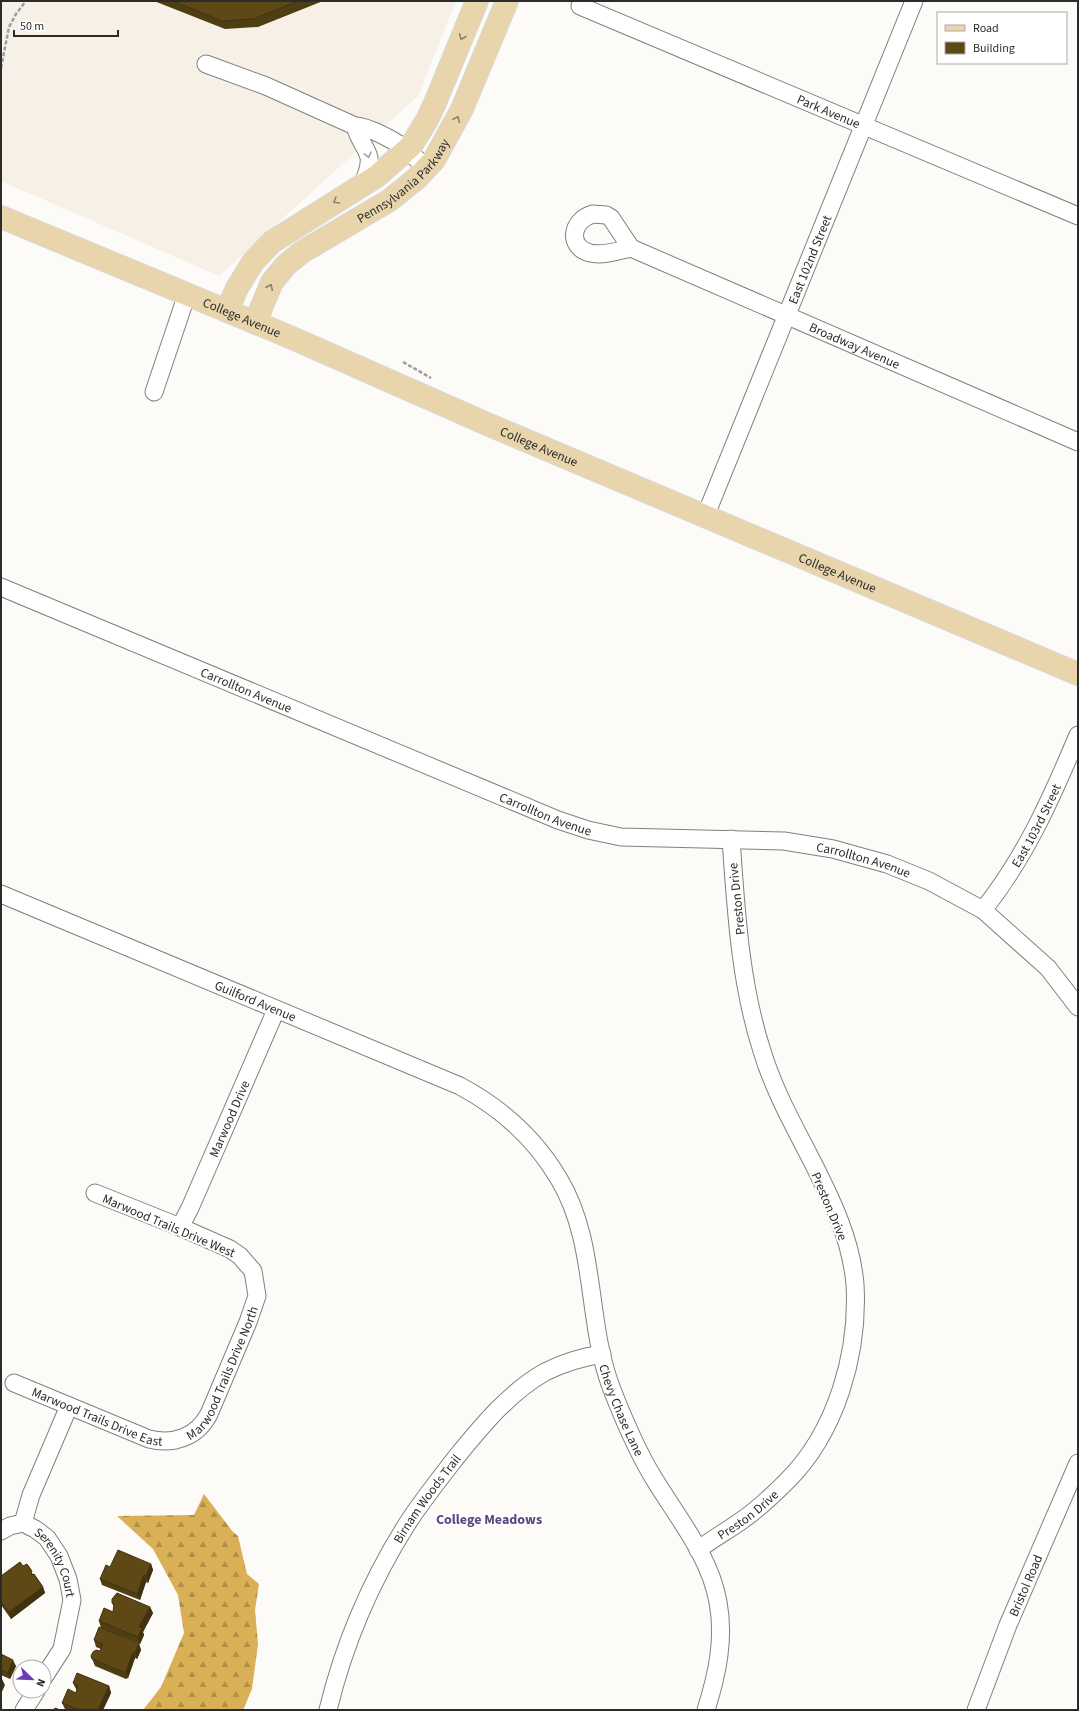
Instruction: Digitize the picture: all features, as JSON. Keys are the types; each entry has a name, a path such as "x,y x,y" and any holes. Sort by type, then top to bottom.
{"main road":[{"name":"Pennsylvania Parkway","path":"227,311 237,288 252,262 272,242 362,186 387,169 408,150 427,120 477,1"},
{"name":"Pennsylvania Parkway","path":"254,322 272,282 286,265 302,252 390,200 426,168 443,146 462,109 507,1"},
{"name":"College Avenue","path":"1,217 254,322 705,517 1078,674"}],"street":[{"name":"East 102nd Street","path":"705,517 914,1"},
{"name":"Park Avenue","path":"580,6 1078,216"},
{"path":"206,64 266,86 355,126 365,127 400,143 426,168"},
{"path":"355,126 358,138 367,149 370,160 368,172 362,186"},
{"name":"Broadway Avenue","path":"631,248 1078,442"},
{"path":"154,392 187,294"},
{"name":"Carrollton Avenue","path":"1,587 558,820 588,830 621,837 784,841 833,848 887,864 930,881 983,910 1048,968 1078,1007"},
{"name":"East 103rd Street","path":"983,910 997,893 1027,844 1056,786 1078,735"},
{"name":"Preston Drive","path":"698,1550 719,1534 742,1520 787,1481 814,1445 828,1422 842,1385 851,1352 855,1314 854,1282 840,1222 793,1126 762,1053 754,1024 744,977 730,839"},
{"name":"Guilford Avenue","path":"1,894 460,1086 506,1114"},
{"name":"Marwood Drive","path":"180,1227 190,1208 276,1010"},
{"name":"Chevy Chase Lane","path":"506,1114 534,1143 548,1161 571,1202 583,1241 602,1354 610,1384 626,1425 652,1476 698,1550 708,1569 714,1586 718,1603 721,1634 718,1668 706,1710"},
{"name":"Marwood Trails Drive West","path":"95,1193 180,1227 240,1256 253,1270 255,1276"},
{"name":"Marwood Trails Drive North","path":"182,1439 199,1428 209,1414 248,1322 257,1296 255,1276"},
{"name":"Birnam Woods Trail","path":"328,1710 354,1626 370,1591 404,1529 421,1503 472,1438 512,1396 530,1382 557,1366 585,1357 602,1354"},
{"name":"Marwood Trails Drive East","path":"14,1383 149,1439 161,1442 182,1439"},
{"path":"1,1531 10,1526 23,1523 35,1487 69,1406"},
{"name":"Bristol Road","path":"976,1710 1008,1625 1078,1463"},
{"name":"Serenity Court","path":"23,1523 36,1529 47,1538 59,1556 68,1579 72,1600 62,1649 52,1665"},
{"path":"24,1710 31,1699"}],"path":[{"path":"1,68 9,27 26,1"}],"shaded area":[{"path":"1,1 456,1 418,96 219,276 1,181"}],"green space":[{"path":"204,1494 233,1532 238,1536 247,1574 259,1584 255,1610 258,1644 252,1689 243,1710 143,1710 161,1687 184,1633 178,1595 153,1549 117,1516 194,1515"}],"building":[{"path":"173,1 298,1 254,19 222,21"},
{"path":"118,1550 151,1564 146,1576 144,1575 137,1594 100,1579 106,1565 110,1567"},
{"path":"20,1562 23,1566 27,1564 32,1571 32,1575 34,1574 43,1587 9,1612 1,1602 1,1576"},
{"path":"117,1593 150,1607 139,1627 142,1628 138,1637 99,1621 104,1608 113,1612 114,1604 112,1603 112,1599"},
{"path":"99,1627 139,1644 135,1653 133,1652 126,1672 92,1659 91,1656 93,1652 96,1650 100,1651 103,1644 94,1640"},
{"path":"1,1654 12,1660 12,1663 8,1673 1,1670"},
{"path":"77,1673 109,1686 98,1710 80,1710 62,1703 68,1689 76,1693 78,1685 73,1683"}],"district":[{"name":"College Meadows","path":"489,1519"}]}
